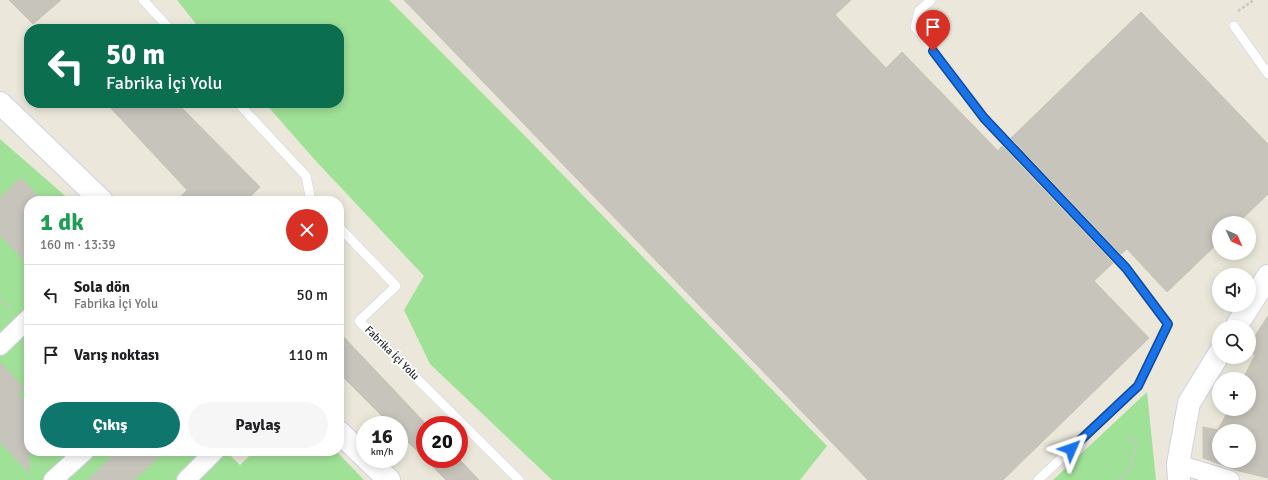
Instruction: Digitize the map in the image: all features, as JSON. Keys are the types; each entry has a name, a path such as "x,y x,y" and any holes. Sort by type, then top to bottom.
{"main road":[{"path":"0,103 97,196"},
{"path":"1240,320 1268,276"},
{"path":"1178,472 1189,403 1213,364"},
{"path":"344,437 356,448"},
{"path":"376,468 389,480"}],"street":[{"path":"0,346 24,323"},
{"path":"53,480 79,456"},
{"path":"186,480 210,456"},
{"path":"1178,472 1230,480"}],"lane":[{"path":"143,0 165,24"},
{"path":"931,0 919,11 915,28 943,62 984,118 1126,268 1168,324 1138,386 1038,480"},
{"path":"1234,26 1268,74"},
{"path":"243,108 306,176 309,196"},
{"name":"Fabrika İçi Yolu","path":"344,232 396,286 359,320 519,480"}],"path":[{"path":"1118,480 1130,469 1136,444 1128,434"}],"green space":[{"path":"177,0 389,0 528,139 827,446 800,480 552,480 430,364 404,310 424,276 314,159 269,108 344,108 344,24 196,24"},
{"path":"0,139 65,196 24,196 24,456 231,456 240,465 249,456 341,456 364,480 0,480"},
{"path":"1147,392 1156,480 1053,480"}],"building":[{"path":"9,0 61,0 33,24"},
{"path":"404,0 851,0 835,15 886,68 902,52 998,151 1002,146 1113,263 1094,281 1149,338 1003,480 868,480"},
{"path":"1141,12 1268,144 1268,194 1245,216 1212,216 1212,249 1167,292 1127,249 1121,254 1011,138"},
{"path":"111,108 182,108 260,187 251,196 181,196 187,190"},
{"path":"21,178 38,196 24,196 24,261 0,235 0,198"},
{"path":"1268,316 1268,478 1231,468 1256,468 1256,424 1221,424 1225,416 1256,416 1256,372 1246,372 1250,364 1256,364 1256,334"},
{"path":"344,337 418,416 416,416 416,450 408,442 408,416 382,416 344,378"},
{"path":"0,362 24,388 18,394 24,401 24,456 29,456 29,473 0,442"},
{"path":"1203,427 1212,429 1212,461 1203,458"},
{"path":"113,456 160,456 134,480 87,480"},
{"path":"434,468 468,468 479,480 446,480"}],"route":[{"path":"933,51 943,62 984,118 1126,268 1168,324 1138,386 1071,449"}]}
